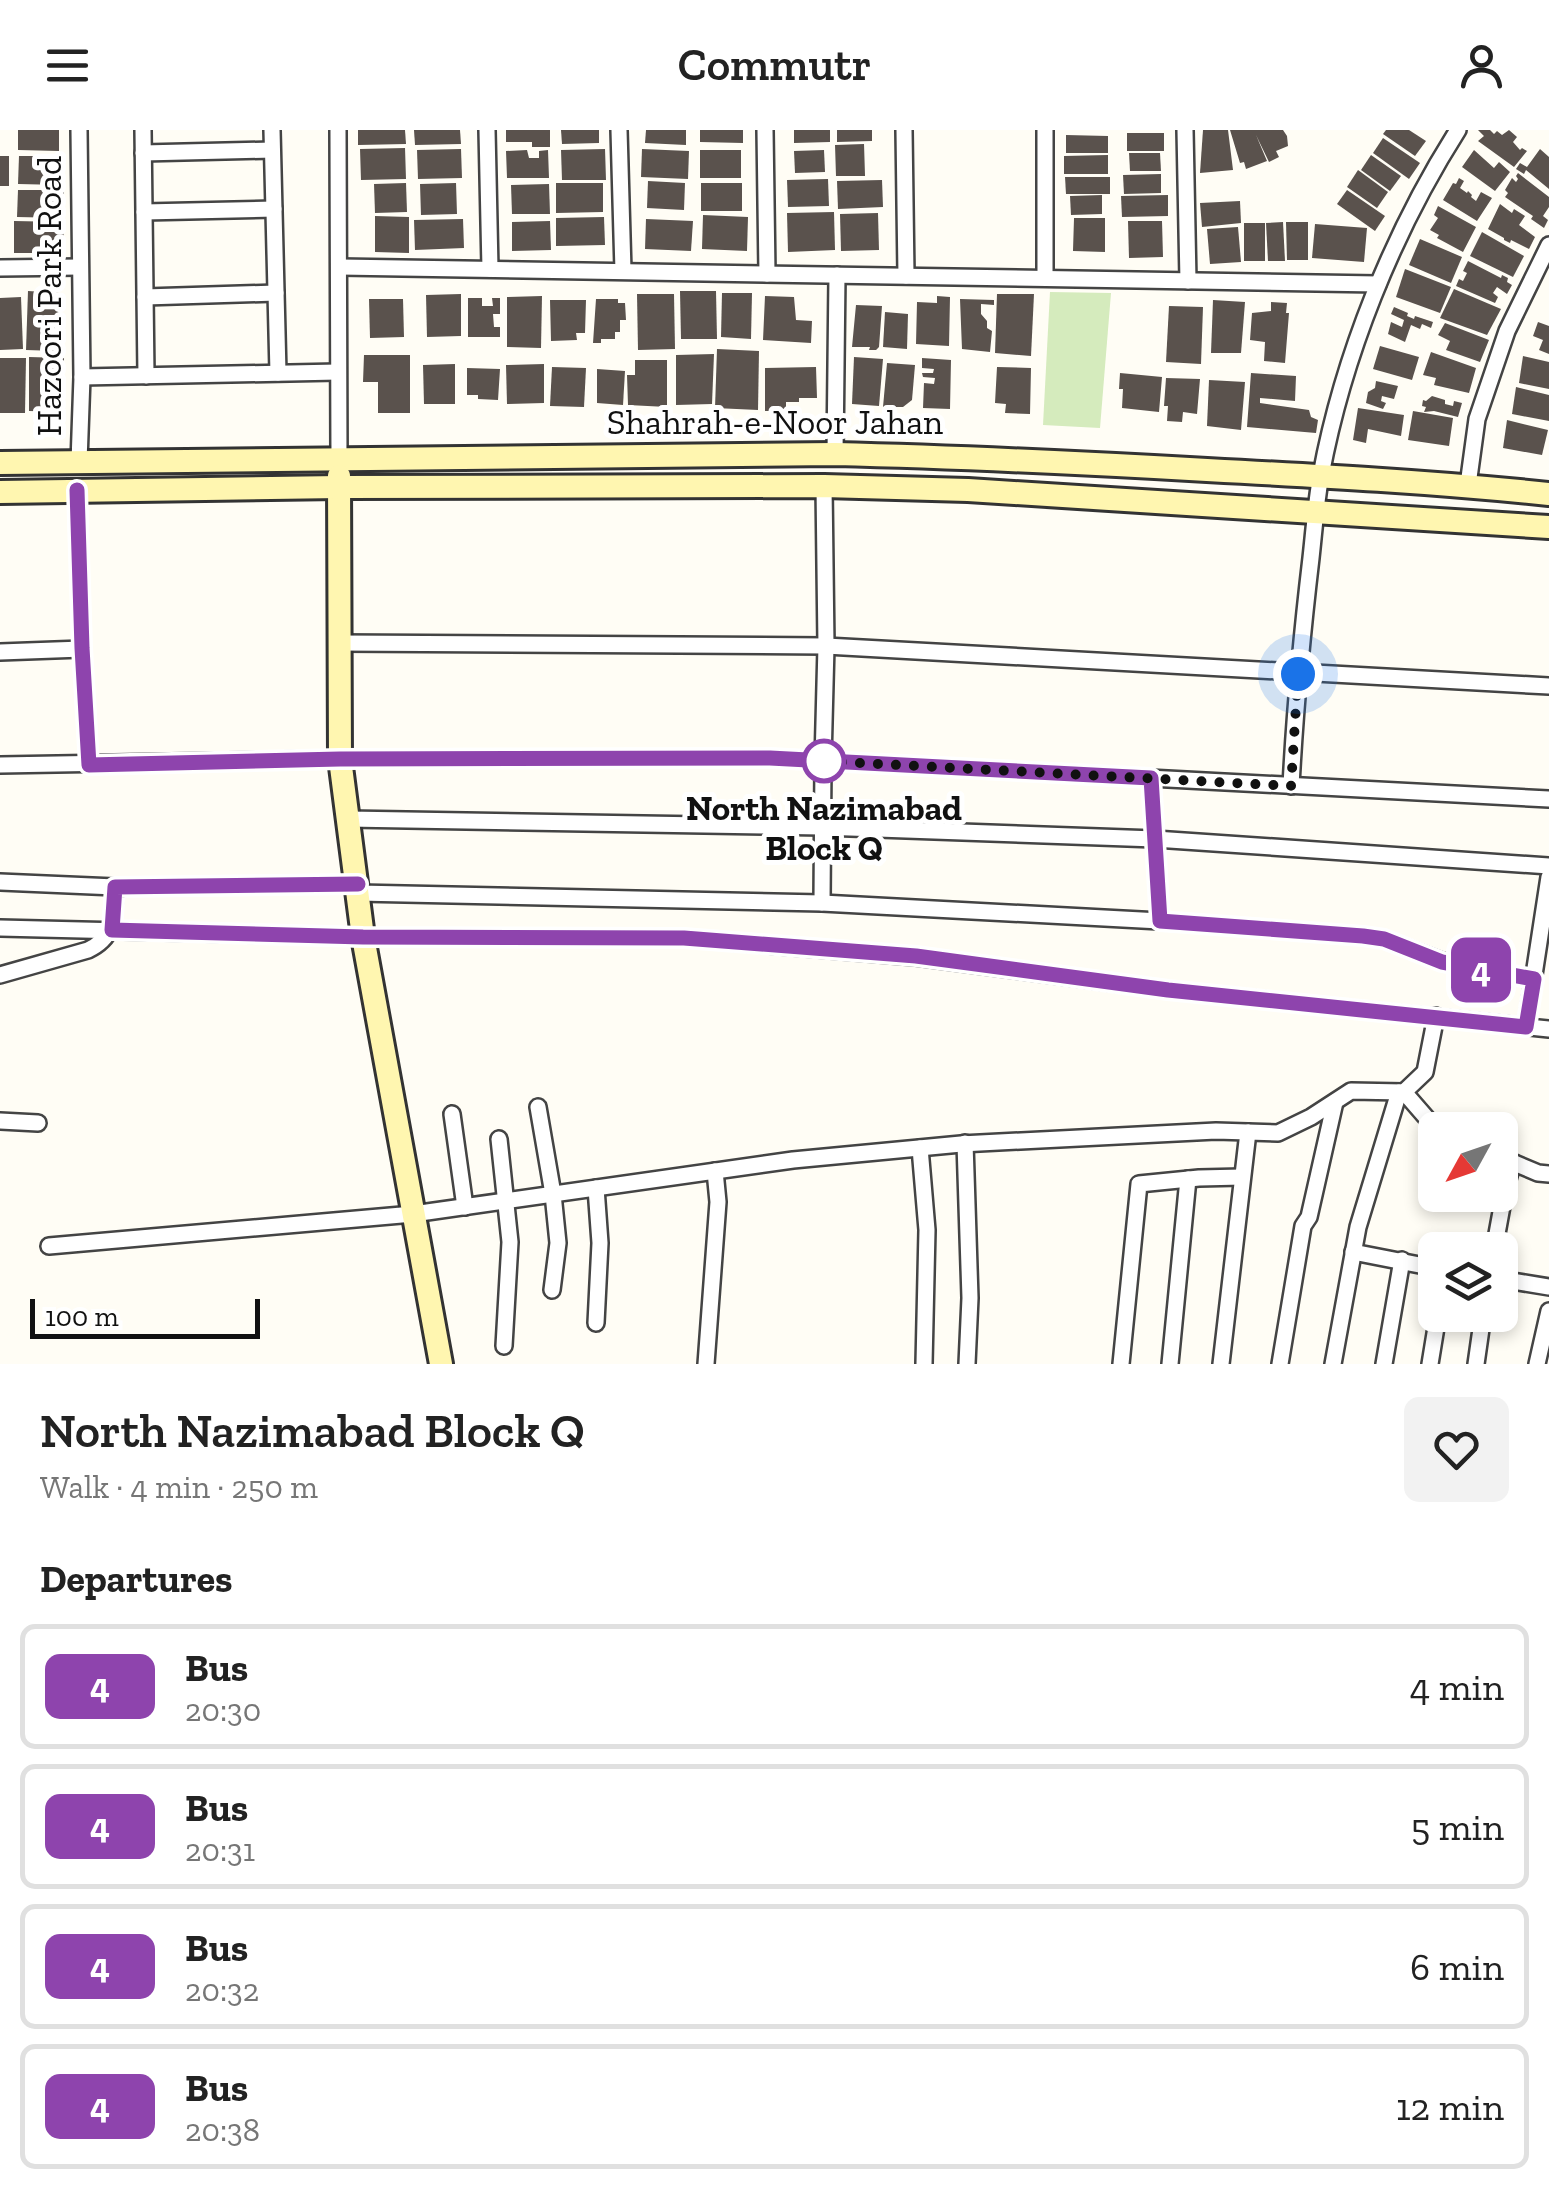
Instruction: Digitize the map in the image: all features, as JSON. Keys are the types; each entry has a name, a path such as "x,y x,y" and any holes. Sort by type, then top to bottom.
{"main road":[{"name":"Shahrah-e-Noor Jahan","path":"0,463 835,454 971,457 1321,476 1549,494"},
{"path":"968,490 971,457"},
{"path":"339,459 340,759 363,937 441,1364"},
{"name":"Shahrah-e-Noor Jahan","path":"0,492 824,486 968,490 1549,527"}],"street":[{"name":"Hazoori Park Road","path":"79,130 79,462"},
{"path":"143,130 146,376"},
{"path":"272,130 278,373"},
{"path":"338,130 339,459"},
{"path":"487,130 490,269"},
{"path":"619,130 622,272"},
{"path":"765,130 767,274"},
{"path":"904,130 906,276"},
{"path":"1045,130 1045,278"},
{"path":"1185,130 1188,281"},
{"path":"1291,786 1298,674 1321,476 1338,402 1397,240 1431,172 1458,130"},
{"path":"144,153 272,150"},
{"path":"144,212 274,209"},
{"path":"1468,486 1476,419 1507,331 1549,245"},
{"path":"0,268 80,267"},
{"path":"340,267 1378,284"},
{"path":"835,454 837,275"},
{"path":"146,297 276,293"},
{"path":"82,377 338,372"},
{"path":"822,903 824,486"},
{"path":"77,490 89,765"},
{"path":"339,643 826,646 1549,686"},
{"path":"0,652 82,648"},
{"path":"0,765 770,758 1549,800"},
{"path":"1151,778 1160,921"},
{"path":"348,819 822,827 1155,839 1549,866"},
{"path":"1526,1027 1549,877"},
{"path":"0,882 822,903 1160,921 1384,939 1442,962 1534,979"},
{"path":"0,975 98,945 112,930 115,887"},
{"path":"0,928 363,937 684,938 916,956 1168,990 1549,1029"},
{"path":"1334,1364 1358,1227 1402,1092 1426,1072 1436,1016"},
{"path":"49,1246 413,1214 800,1159 965,1144 1216,1131 1278,1133 1352,1091 1402,1092 1420,1112"},
{"path":"1280,1364 1303,1226 1309,1217 1335,1102"},
{"path":"538,1107 558,1244 552,1290"},
{"path":"452,1114 464,1207"},
{"path":"0,1121 38,1124"},
{"path":"1221,1364 1248,1132"},
{"path":"499,1139 510,1242 504,1346"},
{"path":"965,1144 970,1298 966,1364"},
{"path":"920,1148 927,1230 924,1364"},
{"path":"1518,1164 1549,1174"},
{"path":"706,1364 718,1202 715,1171"},
{"path":"1120,1364 1138,1184 1242,1178"},
{"path":"1170,1364 1188,1179"},
{"path":"596,1188 600,1244 596,1322"},
{"path":"1353,1252 1418,1264"},
{"path":"1384,1364 1402,1260"},
{"path":"1518,1282 1549,1287"},
{"path":"1537,1364 1549,1311"},
{"path":"1430,1364 1435,1332"},
{"path":"1476,1364 1481,1332"}],"green space":[{"path":"1050,292 1111,293 1100,428 1043,425"}],"building":[{"path":"18,130 59,130 59,151 18,150"},
{"path":"358,130 405,130 406,144 358,145"},
{"path":"414,130 460,130 461,144 415,145"},
{"path":"506,130 550,130 550,147 506,142"},
{"path":"561,130 599,130 599,143 562,144"},
{"path":"646,130 686,130 686,145 645,143"},
{"path":"700,130 743,130 743,143 700,142"},
{"path":"794,130 830,130 830,142 794,143"},
{"path":"837,130 872,130 872,141 837,142"},
{"path":"1203,130 1228,130 1233,170 1200,173"},
{"path":"1230,130 1283,130 1288,146 1276,151 1279,157 1269,162 1256,135 1267,161 1246,169 1244,162 1240,163"},
{"path":"1386,130 1409,130 1426,141 1415,156 1383,134"},
{"path":"1478,130 1502,135 1509,130 1517,137 1513,142 1527,151 1514,167 1478,141 1484,136"},
{"path":"1127,133 1164,133 1164,151 1127,151"},
{"path":"1066,135 1108,136 1108,153 1066,153"},
{"path":"1383,138 1420,163 1409,179 1373,153"},
{"path":"864,144 865,176 836,176 835,145"},
{"path":"405,148 406,179 361,180 360,149"},
{"path":"461,149 462,178 418,179 417,150"},
{"path":"605,149 606,180 562,180 561,150"},
{"path":"642,149 689,151 688,179 641,177"},
{"path":"1540,149 1549,157 1549,189 1526,170 1524,174 1516,169 1520,163 1527,167"},
{"path":"527,150 529,158 539,158 539,151 548,150 549,178 507,178 506,151"},
{"path":"700,150 741,150 741,178 700,178"},
{"path":"824,150 825,172 795,173 794,151"},
{"path":"1474,150 1494,168 1499,162 1510,172 1495,191 1462,167"},
{"path":"1129,153 1160,153 1161,171 1130,171"},
{"path":"1108,155 1108,174 1064,174 1064,156"},
{"path":"1371,155 1401,176 1390,191 1361,170"},
{"path":"0,156 9,156 9,186 0,186"},
{"path":"19,156 61,156 61,185 18,184"},
{"path":"1358,170 1388,192 1377,208 1347,187"},
{"path":"1518,173 1549,197 1544,228 1505,197 1505,190 1512,178 1516,182"},
{"path":"1161,174 1161,193 1124,194 1123,175"},
{"path":"1065,177 1110,177 1110,194 1066,194"},
{"path":"1459,178 1464,181 1460,188 1476,201 1481,192 1492,198 1477,221 1443,200"},
{"path":"828,179 829,206 788,207 787,180"},
{"path":"882,180 883,207 838,209 837,181"},
{"path":"648,181 685,183 684,210 647,208"},
{"path":"406,183 407,212 375,213 374,184"},
{"path":"456,183 457,214 421,215 420,184"},
{"path":"556,183 603,183 603,212 556,213"},
{"path":"701,183 742,183 742,211 701,211"},
{"path":"549,184 550,214 512,214 511,185"},
{"path":"18,190 64,190 64,218 17,217"},
{"path":"1347,190 1385,216 1375,231 1337,204"},
{"path":"1102,195 1102,214 1071,215 1070,196"},
{"path":"1168,195 1168,216 1122,217 1121,196"},
{"path":"1240,201 1241,223 1202,227 1200,203"},
{"path":"1500,204 1525,216 1519,225 1535,237 1529,249 1488,229"},
{"path":"1438,206 1476,227 1463,252 1430,230 1438,218 1434,215"},
{"path":"834,212 835,250 788,252 787,213"},
{"path":"878,213 879,250 841,251 840,214"},
{"path":"703,215 748,217 747,251 702,249"},
{"path":"375,216 409,217 409,253 375,252"},
{"path":"604,217 605,245 556,246 556,218"},
{"path":"1074,218 1105,218 1105,252 1073,251"},
{"path":"463,219 464,248 415,250 414,220"},
{"path":"646,219 693,221 691,251 645,249"},
{"path":"14,221 64,222 63,248 35,247 34,253 14,253"},
{"path":"550,221 551,250 512,251 512,222"},
{"path":"1128,221 1162,221 1163,257 1129,258"},
{"path":"1283,222 1285,261 1268,261 1266,223"},
{"path":"1286,222 1308,222 1308,260 1287,260"},
{"path":"1244,223 1265,223 1265,261 1244,261"},
{"path":"1315,224 1367,228 1364,262 1312,258"},
{"path":"1238,227 1241,262 1210,264 1207,229"},
{"path":"1482,232 1524,256 1513,277 1470,256"},
{"path":"1420,239 1462,257 1451,283 1409,265"},
{"path":"1468,261 1508,278 1512,285 1507,294 1497,287 1493,293 1498,297 1495,303 1456,286 1467,273 1463,271"},
{"path":"1405,269 1451,287 1440,313 1396,297"},
{"path":"1454,289 1501,309 1487,335 1440,318"},
{"path":"28,291 59,293 57,351 26,350"},
{"path":"680,291 716,291 717,339 681,339"},
{"path":"722,293 752,293 751,339 721,337"},
{"path":"461,294 461,336 427,337 426,295"},
{"path":"637,294 674,294 675,349 638,350"},
{"path":"997,294 1034,294 1031,356 995,353"},
{"path":"542,296 541,348 507,347 507,297"},
{"path":"765,296 794,297 796,320 812,321 811,343 763,340"},
{"path":"937,296 950,297 949,346 916,344 917,302 937,303"},
{"path":"21,297 23,349 0,350 0,298"},
{"path":"468,298 482,298 482,306 493,306 492,298 500,298 500,314 493,314 500,337 468,337"},
{"path":"369,299 403,299 404,337 370,338"},
{"path":"596,299 618,299 618,303 625,303 626,320 620,320 620,332 615,332 615,339 601,339 601,343 593,343"},
{"path":"960,299 994,300 994,305 981,304 981,314 992,331 990,352 962,349"},
{"path":"550,300 586,300 585,333 576,333 577,340 551,341"},
{"path":"1213,300 1245,302 1241,353 1211,353"},
{"path":"1271,302 1287,303 1285,363 1264,361 1265,342 1250,340 1252,313 1271,311"},
{"path":"856,305 882,306 876,350 852,347"},
{"path":"1169,306 1203,307 1201,364 1166,362"},
{"path":"1394,307 1414,319 1415,316 1433,322 1431,328 1411,325 1405,342 1388,334 1391,322 1402,327 1404,320 1391,314"},
{"path":"885,312 908,314 907,349 883,347"},
{"path":"1538,322 1549,326 1549,354 1539,350 1543,340 1533,336"},
{"path":"1445,323 1489,340 1480,362 1446,350 1450,341 1438,335"},
{"path":"1380,346 1419,357 1412,380 1373,369"},
{"path":"717,349 759,351 758,410 715,408"},
{"path":"1431,352 1476,368 1469,393 1434,385 1436,378 1423,375"},
{"path":"714,354 712,404 676,405 676,355"},
{"path":"364,355 410,355 410,413 378,413 378,382 363,382"},
{"path":"1523,356 1549,362 1549,389 1519,383"},
{"path":"29,357 64,358 63,412 29,411"},
{"path":"854,357 883,359 879,406 852,404"},
{"path":"0,358 26,358 25,413 0,413"},
{"path":"922,358 951,360 950,409 923,408 924,383 934,384 935,378 923,377 922,373 933,373 934,369 922,368"},
{"path":"635,360 667,360 667,407 628,405 627,375 635,375"},
{"path":"887,363 915,365 912,400 903,407 883,407"},
{"path":"455,364 455,404 424,404 423,365"},
{"path":"544,364 544,403 507,404 506,365"},
{"path":"552,367 586,368 584,407 550,406"},
{"path":"816,367 817,398 786,402 786,411 765,411 765,368"},
{"path":"997,367 1031,368 1030,414 1005,413 1006,404 995,403"},
{"path":"467,368 500,369 498,400 467,395"},
{"path":"597,369 625,371 623,405 597,403"},
{"path":"1120,373 1162,377 1159,412 1122,408"},
{"path":"1251,373 1296,376 1295,401 1260,398 1260,403 1309,410 1311,417 1318,420 1316,433 1247,427"},
{"path":"1166,378 1200,379 1197,414 1183,412 1182,422 1167,421"},
{"path":"1209,380 1245,382 1241,430 1207,426"},
{"path":"1376,381 1398,386 1394,399 1382,396 1381,401 1386,403 1383,409 1366,403"},
{"path":"1516,387 1549,395 1549,421 1512,414"},
{"path":"1432,396 1453,406 1454,401 1462,403 1458,417 1424,412 1423,400"},
{"path":"1358,408 1404,415 1401,436 1368,429 1366,443 1353,440"},
{"path":"1413,411 1453,418 1449,446 1408,440"},
{"path":"1507,420 1548,430 1542,455 1503,448"}],"bus line":[{"name":"4","path":"77,490 89,765 340,759 770,758 1151,778 1160,921 1384,939 1442,962 1534,979 1526,1027 1168,990 916,956 684,938 363,937 112,930 115,887 358,884"}],"place":[{"name":"North Nazimabad Block Q","path":"824,761"}],"route":[{"path":"824,761 1291,786 1298,674"}]}
